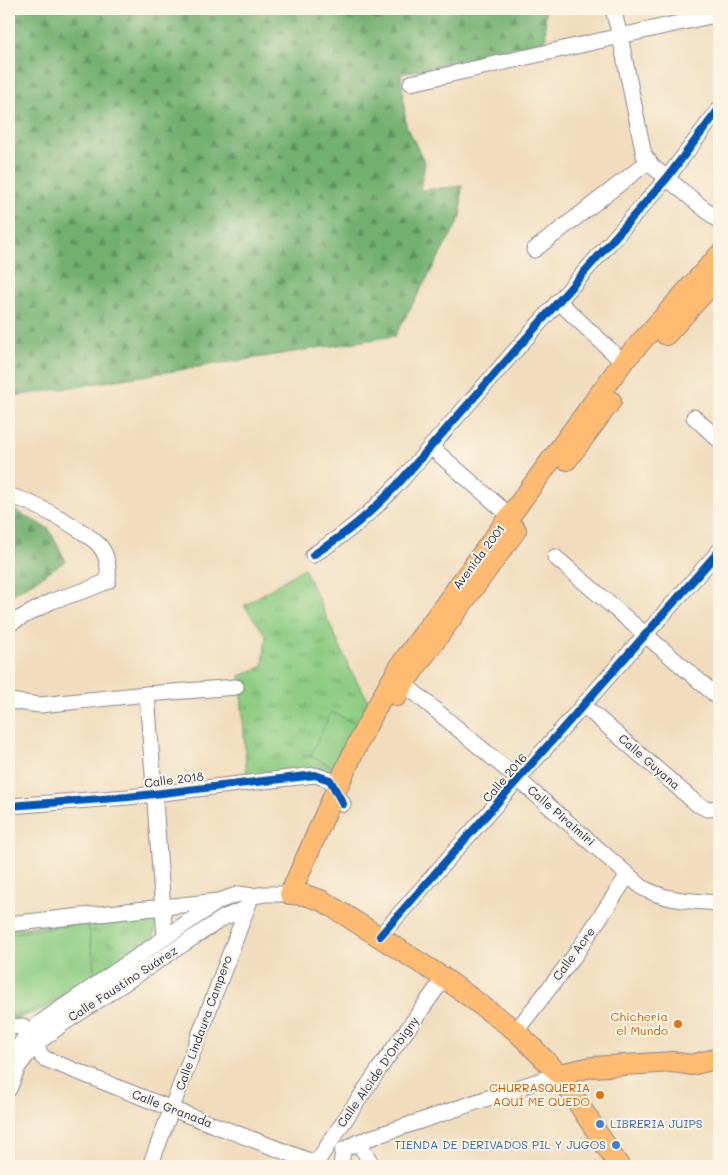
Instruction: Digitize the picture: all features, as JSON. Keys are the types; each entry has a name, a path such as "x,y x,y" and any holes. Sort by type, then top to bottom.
{"main road":[{"name":"Avenida 2001","path":"298,894 340,797 399,679 434,616 623,362 719,255"},
{"name":"Avenida 2001","path":"399,679 417,667 635,369 719,276"},
{"path":"298,894 323,901 380,936 444,978 516,1031 559,1074 619,1166"},
{"path":"559,1074 592,1067 673,1062 691,1065 717,1056"}],"street":[{"path":"612,9 620,36 644,155 648,161 719,221"},
{"path":"412,83 719,14"},
{"path":"313,555 338,539 371,513 668,178 719,109"},
{"path":"534,250 648,161"},
{"path":"558,301 623,362"},
{"path":"694,417 719,440"},
{"path":"431,447 510,516"},
{"path":"9,624 52,601 89,590 108,581 109,565 99,545 62,519 11,497"},
{"name":"Calle 2016","path":"380,936 719,552"},
{"path":"555,557 719,698"},
{"name":"Calle Piraimiri","path":"399,679 518,779 642,888 670,899 719,903"},
{"path":"9,701 40,706 147,694 236,687"},
{"path":"147,694 165,937"},
{"name":"Calle Guyana","path":"584,705 697,804 706,809 719,808"},
{"name":"Calle 2018","path":"9,806 154,794 315,775 330,780 340,797"},
{"name":"Calle Acre","path":"516,1031 575,955 628,875"},
{"name":"Calle Faustino Suárez","path":"9,1089 32,1038 44,1020 219,901 239,894 250,902"},
{"name":"Calle Faustino Suárez","path":"9,1062 32,1038 62,1025 250,902 266,894 298,894"},
{"path":"9,924 219,901"},
{"name":"Calle Lindaura Campero","path":"150,1166 250,902"},
{"name":"Calle Alcide D'Orbigny","path":"315,1165 379,1069 444,978"},
{"path":"9,1027 23,1026 32,1038"},
{"name":"Calle Granada","path":"32,1038 43,1058 315,1165"},
{"path":"343,1150 358,1142 559,1074"},
{"path":"330,1141 343,1150"},
{"path":"358,1142 373,1166"},
{"path":"341,1166 343,1150"}],"green space":[{"path":"9,9 545,9 546,40 401,74 406,125 425,163 420,190 462,186 461,217 395,336 9,397"},
{"path":"9,507 49,529 66,561 9,597"},
{"path":"304,568 352,673 371,704 337,774 318,769 247,778 240,676 263,666 266,635 244,606"},
{"path":"331,712 359,725 337,769 310,756"},
{"path":"143,914 152,916 156,925 154,937 52,1006 9,1022 9,929"},
{"path":"88,922 95,975 51,1003 13,1017 9,1008 9,934"}],"cycle path":[{"path":"313,555 358,523 397,485 667,178 719,109"},
{"path":"380,936 719,551"},
{"path":"9,806 128,797 315,775 330,780 343,804"}],"place":[{"name":"Chicheria el Mundo","path":"678,1024"},
{"name":"CHURRASQUERIA AQUÍ ME QUEDO","path":"600,1095"},
{"name":"LIBRERIA JUIPS","path":"600,1124"},
{"name":"TIENDA DE DERIVADOS PIL Y JUGOS","path":"616,1145"}]}
